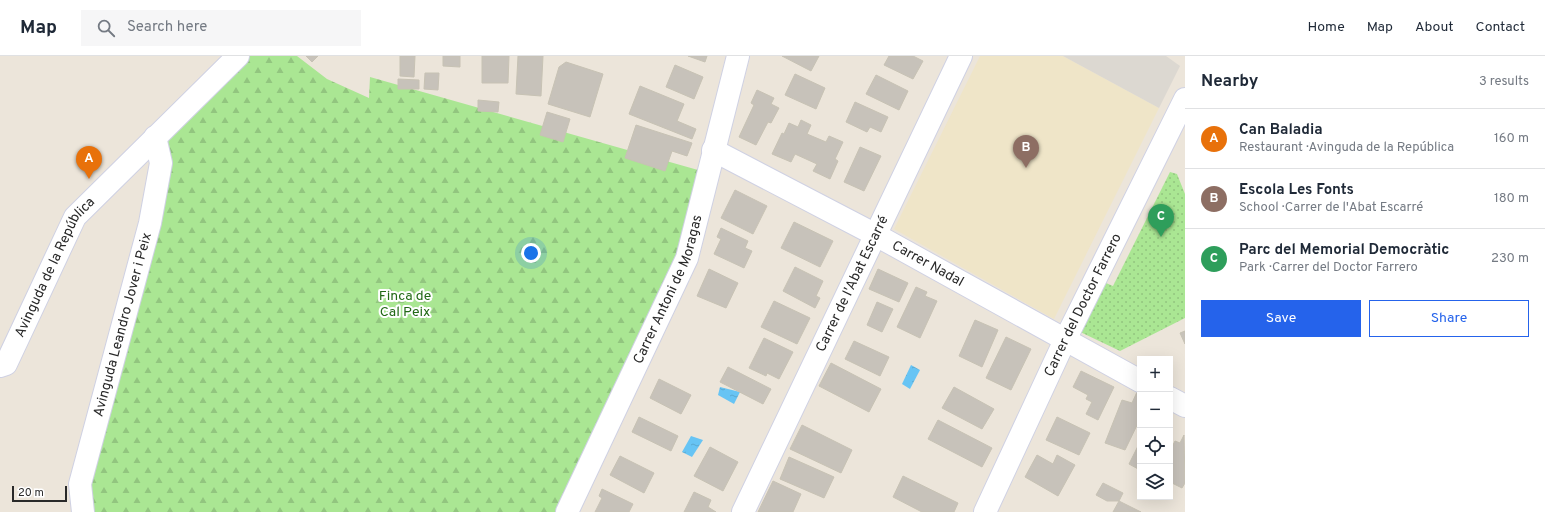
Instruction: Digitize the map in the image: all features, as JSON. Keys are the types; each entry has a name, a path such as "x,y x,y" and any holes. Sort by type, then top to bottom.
{"street":[{"name":"Avinguda de la República","path":"0,366 6,364 75,217 238,56"},
{"name":"Carrer Antoni de Moragas","path":"567,512 687,258 738,56"},
{"name":"Carrer de l'Abat Escarré","path":"742,512 960,56"},
{"name":"Carrer del Doctor Farrero","path":"985,512 1065,340 1185,99"},
{"name":"Avinguda Leandro Jover i Peix","path":"83,512 80,484 150,223 161,163 155,137"},
{"name":"Carrer Nadal","path":"714,150 874,234 1137,380"},
{"path":"1173,400 1185,406"}],"shaded area":[{"path":"980,56 1063,56 1159,108 1054,319 894,229"},
{"path":"1063,56 1166,56 1180,66 1159,108"}],"green space":[{"name":"Finca de Cal Peix","path":"247,56 297,56 327,79 369,98 370,77 698,170 679,255 556,512 92,512 89,483 172,165 166,136"},
{"path":"1170,172 1177,174 1185,194 1185,318 1120,351 1074,329 1099,280 1113,286"}],"water":[{"path":"911,365 920,370 910,389 902,384"},
{"path":"720,387 740,392 734,404 718,395"},
{"path":"691,436 703,440 692,457 682,452"}],"building":[{"path":"306,56 318,56 312,62"},
{"path":"400,56 415,56 414,77 400,76"},
{"path":"443,56 460,56 460,67 443,66"},
{"path":"482,56 509,56 508,83 482,83"},
{"path":"518,56 543,56 541,96 516,94"},
{"path":"688,56 707,56 705,62"},
{"path":"782,56 819,56 811,71"},
{"path":"889,56 913,56 923,61 913,79 884,65"},
{"path":"566,62 603,74 590,117 548,104 559,67"},
{"path":"675,65 703,77 694,99 666,87"},
{"path":"425,73 439,73 438,90 424,89"},
{"path":"795,74 825,88 816,109 785,95"},
{"path":"876,75 908,91 899,110 866,94"},
{"path":"398,79 419,80 419,89 398,89"},
{"path":"640,86 684,104 677,121 696,129 692,139 629,114"},
{"path":"757,90 774,98 771,104 779,108 771,123 768,122 756,145 739,137 754,105 751,103"},
{"path":"478,100 499,102 498,112 478,111"},
{"path":"855,102 888,117 881,132 870,127 867,132 846,122"},
{"path":"547,112 570,119 563,142 540,135"},
{"path":"801,120 811,125 807,134 826,142 829,136 843,142 835,159 838,161 830,179 813,171 817,164 795,154 791,162 772,154 782,133 784,134 789,123 798,127"},
{"path":"636,125 692,143 687,156 672,151 665,171 625,158"},
{"path":"860,147 881,156 864,191 844,182"},
{"path":"735,190 767,206 753,234 721,218"},
{"path":"794,222 833,241 820,267 781,248"},
{"path":"721,228 748,241 745,248 752,251 744,268 714,254 721,239 717,237"},
{"path":"795,267 823,281 816,296 820,298 815,308 783,291"},
{"path":"709,269 738,283 726,308 697,296"},
{"path":"878,269 908,283 899,302 869,289"},
{"path":"916,287 927,292 925,296 937,301 920,338 897,327"},
{"path":"774,301 810,318 797,344 761,327"},
{"path":"877,302 893,309 882,332 867,325"},
{"path":"975,320 998,330 982,367 959,356"},
{"path":"1185,331 1185,344 1180,333"},
{"path":"1006,337 1031,349 1011,390 986,378"},
{"path":"764,338 793,352 779,379 767,373 766,376 749,368"},
{"path":"854,341 889,357 880,376 845,359"},
{"path":"831,363 881,389 869,412 819,386"},
{"path":"728,367 771,389 763,404 720,382"},
{"path":"1081,371 1114,387 1098,420 1086,414 1092,402 1086,399 1088,395 1073,387"},
{"path":"659,379 691,395 681,414 650,398"},
{"path":"954,387 994,409 982,429 942,408"},
{"path":"1137,392 1137,425 1125,450 1105,443 1122,400 1132,403"},
{"path":"639,417 678,436 671,451 632,432"},
{"path":"1057,417 1090,433 1079,455 1046,440"},
{"path":"938,420 992,448 982,467 928,439"},
{"path":"802,425 852,450 841,473 790,449"},
{"path":"1184,435 1185,483 1182,488 1173,484 1173,445 1175,441 1180,443"},
{"path":"710,447 738,462 723,491 694,476"},
{"path":"1137,448 1137,468 1129,464"},
{"path":"1037,455 1053,464 1057,455 1075,465 1058,496 1025,477"},
{"path":"620,456 654,473 644,493 610,475"},
{"path":"789,457 834,477 824,498 780,479"},
{"path":"903,476 958,503 954,512 922,512 893,497"},
{"path":"773,481 801,494 793,512 758,512"},
{"path":"1103,483 1123,493 1119,501 1107,501 1096,495"},
{"path":"602,489 633,504 629,512 595,512 602,498 599,496"},
{"path":"694,492 711,500 708,507 716,512 684,512"},
{"path":"1119,501 1141,512 1113,512"}],"place":[{"name":"Escola Les Fonts","path":"1026,168"},
{"name":"Can Baladia","path":"89,179"},
{"name":"Parc del Memorial Democràtic","path":"1161,237"}]}
